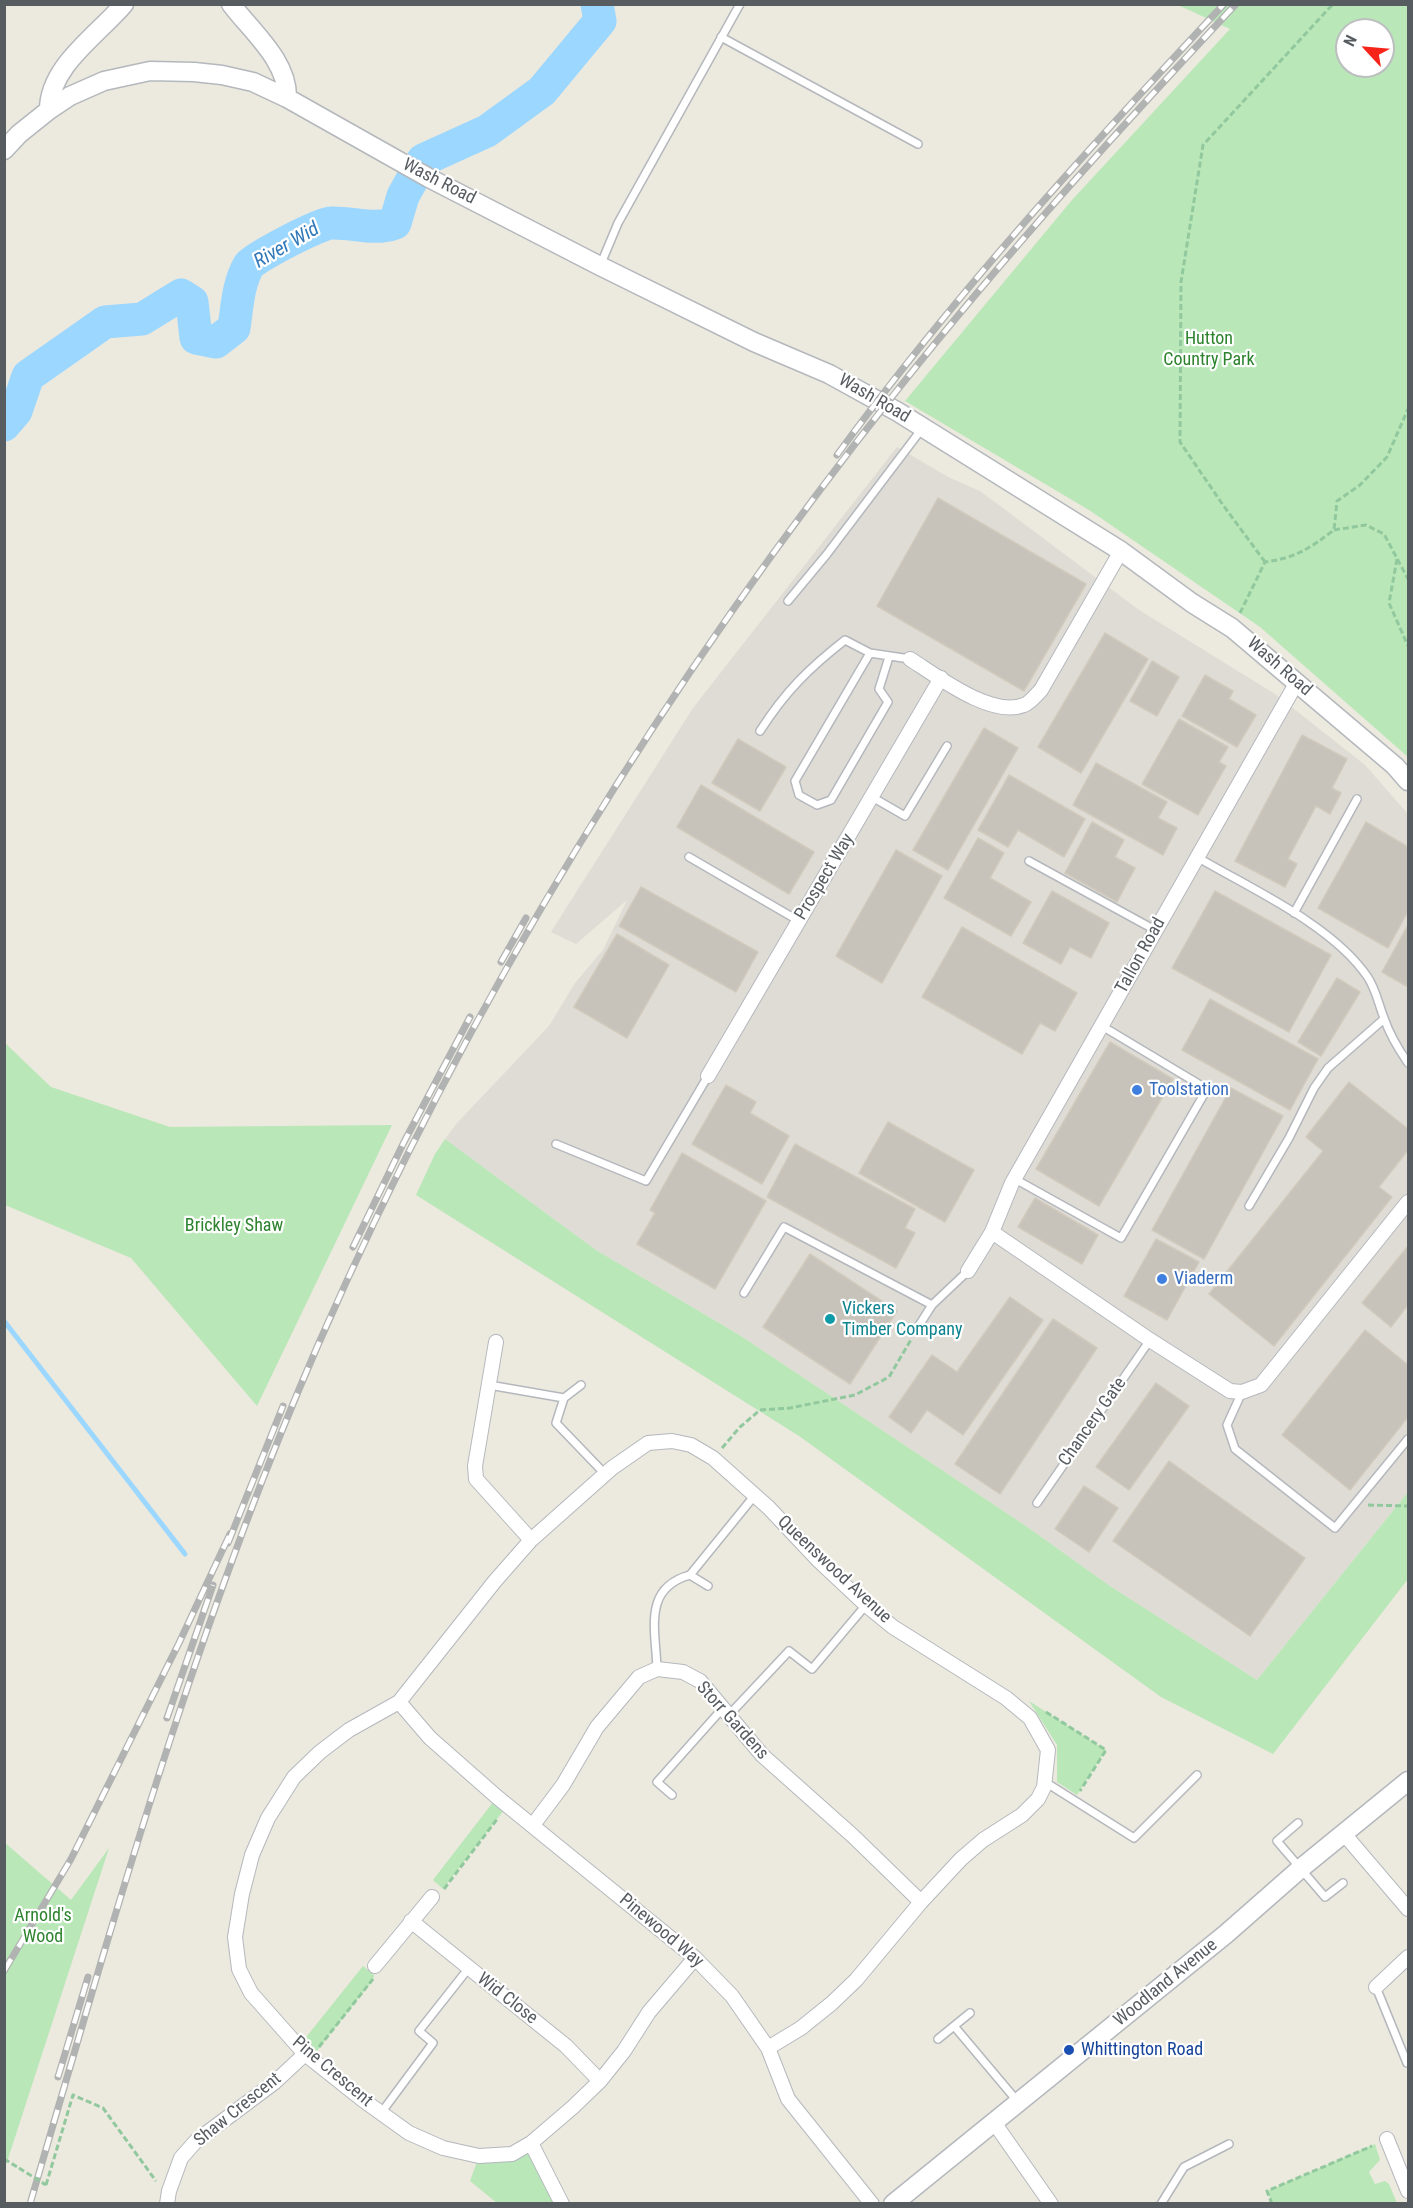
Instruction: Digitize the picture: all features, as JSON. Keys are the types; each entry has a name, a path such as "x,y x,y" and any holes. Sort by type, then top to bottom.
{"street":[{"path":"49,110 49,96 68,63 124,4"},
{"path":"231,4 279,65 288,88 287,98"},
{"name":"Wash Road","path":"4,150 19,134 49,110 70,96 104,81 150,71 194,72 253,82 287,98 429,178 600,266 746,339 829,374 923,428 1121,551 1192,603 1233,628 1395,766 1408,781"},
{"path":"909,659 986,704 1008,709 1026,705 1041,690 1121,551"},
{"name":"Prospect Way","path":"708,1076 941,678"},
{"name":"Tallon Road","path":"968,1270 992,1232 1015,1179 1297,682"},
{"path":"992,1232 1150,1340 1230,1391 1242,1392 1261,1385 1408,1202"},
{"path":"496,1342 475,1466 476,1479 531,1540"},
{"name":"Queenswood Avenue","path":"399,1702 495,1581 531,1540 605,1474 648,1443 672,1441 691,1444 713,1458 755,1495 819,1561 893,1627 967,1672 1030,1718 1048,1750 1045,1782 1038,1799 1022,1815 983,1840 961,1859 848,1988 801,2028 768,2048"},
{"path":"533,1825 563,1785 597,1727 639,1677 657,1669"},
{"name":"Storr Gardens","path":"657,1669 683,1672 699,1681 762,1755 853,1836 921,1902"},
{"name":"Pinewood Way","path":"399,1702 430,1738 695,1958 732,1996 768,2048 788,2099 872,2204"},
{"name":"Pine Crescent","path":"399,1702 349,1730 320,1752 294,1777 268,1818 252,1855 242,1894 235,1937 239,1968 251,1993 308,2056 409,2133 443,2148 479,2156 512,2154 531,2143 600,2081 624,2051 649,2012 695,1958"},
{"name":"Woodland Avenue","path":"893,2204 1226,1934 1300,1869 1346,1835 1408,1782"},
{"path":"1346,1835 1408,1909"},
{"path":"375,1966 432,1897"},
{"name":"Wid Close","path":"411,1921 566,2046 600,2081"},
{"path":"1376,1987 1408,1957"},
{"name":"Shaw Crescent","path":"168,2197 181,2158 196,2141 308,2056"},
{"path":"993,2121 1051,2204"},
{"path":"1388,2139 1408,2191"},
{"path":"531,2143 562,2204"}],"lane":[{"path":"600,266 618,223 740,4"},
{"path":"721,37 918,144"},
{"path":"788,601 827,554 923,428"},
{"path":"760,730 798,680 845,640 870,653 909,659"},
{"path":"870,653 795,781 799,795 817,805 831,800 888,702 879,689 889,657"},
{"path":"872,797 905,816 947,746"},
{"path":"1294,913 1357,799"},
{"path":"689,856 799,921"},
{"path":"1197,857 1322,930 1348,954 1366,974 1375,990 1384,1019 1408,1063"},
{"path":"1029,861 1155,930"},
{"path":"1249,1206 1289,1138 1314,1088 1328,1068 1384,1019"},
{"path":"1015,1179 1120,1238 1207,1089 1102,1026"},
{"path":"556,1144 646,1180 708,1076"},
{"path":"744,1293 784,1227 932,1305"},
{"path":"918,1327 932,1305 968,1270"},
{"name":"Chancery Gate","path":"1037,1503 1150,1340"},
{"path":"581,1384 564,1398 556,1424 605,1474"},
{"path":"489,1385 564,1398"},
{"path":"1242,1392 1227,1425 1235,1449 1335,1528 1408,1439"},
{"path":"657,1669 654,1623 657,1600 674,1579 690,1575 755,1495"},
{"path":"690,1575 708,1586"},
{"path":"672,1795 657,1782 726,1711 789,1651 812,1669 866,1605"},
{"path":"1045,1782 1134,1838 1197,1775"},
{"path":"1298,1823 1277,1841 1325,1897 1343,1883"},
{"path":"381,2113 433,2043 419,2031 468,1969"},
{"path":"1376,1987 1408,2062"},
{"path":"938,2039 970,2013"},
{"path":"954,2026 1018,2102"},
{"path":"1161,2204 1184,2167 1229,2144"}],"path":[{"path":"1265,562 1180,442 1181,282 1203,145 1333,4"},
{"path":"1334,530 1337,501 1360,485 1387,458 1408,409"},
{"path":"1265,562 1286,559 1310,548 1334,530 1366,525 1384,534 1408,579"},
{"path":"1398,558 1389,603 1408,646"},
{"path":"1233,628 1265,562"},
{"path":"713,1458 740,1426 760,1410 790,1408 855,1395 889,1377 918,1327"},
{"path":"1355,1505 1408,1506"},
{"path":"1016,1706 1029,1701 1106,1750 1074,1801"},
{"path":"432,1897 443,1889 508,1805"},
{"path":"308,2056 373,1980 375,1966"},
{"path":"4,2159 46,2185 73,2095 103,2108 168,2197"},
{"path":"1272,2204 1267,2191 1388,2139"}],"shaded area":[{"path":"897,447 948,477 980,491 1139,610 1275,694 1365,765 1408,814 1408,1492 1257,1680 1110,1586 1026,1526 741,1336 596,1250 445,1139 457,1123 549,1026 575,983 603,950 627,900 576,944 551,932 693,708"}],"green space":[{"name":"Hutton Country Park","path":"1178,5 1408,5 1408,757 1260,627 1089,510 905,401 1072,200 1230,29"},
{"name":"Brickley Shaw","path":"4,1042 51,1087 170,1127 392,1125 257,1406 131,1258 5,1205"},
{"path":"445,1139 596,1250 741,1336 1026,1526 1110,1586 1257,1680 1408,1492 1408,1579 1273,1754 1161,1697 799,1436 416,1195 435,1154"},
{"path":"1029,1701 1106,1750 1077,1795 1057,1782 1057,1745"},
{"path":"497,1797 508,1805 443,1889 433,1880"},
{"name":"Arnold's Wood","path":"4,1842 71,1900 109,1848 5,2168"},
{"path":"363,1966 374,1975 373,1980 316,2052 303,2041"},
{"path":"531,2143 561,2204 497,2203 470,2181 479,2156"},
{"path":"1375,2144 1380,2160 1369,2172 1375,2184 1385,2181 1389,2184 1397,2203 1272,2203 1267,2191"}],"building":[{"path":"938,498 1086,584 1024,691 877,606"},
{"path":"1105,633 1148,659 1081,773 1038,747"},
{"path":"1152,661 1179,677 1157,716 1130,701"},
{"path":"1205,675 1233,691 1229,699 1256,715 1237,747 1182,716"},
{"path":"1179,719 1228,747 1219,762 1226,766 1198,815 1142,784"},
{"path":"984,728 1018,748 948,870 913,850"},
{"path":"1302,735 1347,759 1332,788 1341,793 1330,814 1316,806 1288,859 1297,864 1285,887 1235,861"},
{"path":"738,739 786,767 760,811 712,783"},
{"path":"1096,763 1167,802 1158,818 1177,828 1163,855 1073,805"},
{"path":"1009,775 1085,819 1064,857 1018,830 1008,847 978,830"},
{"path":"701,785 814,852 789,894 677,827"},
{"path":"1092,822 1124,840 1115,857 1135,868 1117,902 1065,873"},
{"path":"1366,822 1408,847 1408,911 1388,948 1318,908"},
{"path":"978,838 1004,853 990,878 1031,902 1011,936 944,898"},
{"path":"896,850 942,876 882,983 836,956"},
{"path":"641,887 758,952 736,992 619,926"},
{"path":"1052,891 1109,923 1091,958 1070,947 1061,964 1023,943"},
{"path":"1215,891 1331,955 1289,1032 1172,968"},
{"path":"1408,925 1408,987 1382,972"},
{"path":"962,927 1077,993 1055,1031 1040,1023 1022,1054 922,997"},
{"path":"617,934 669,965 627,1038 574,1007"},
{"path":"1337,978 1360,992 1321,1056 1298,1042"},
{"path":"1210,999 1318,1059 1290,1110 1182,1050"},
{"path":"1110,1042 1173,1079 1099,1206 1036,1169"},
{"path":"1349,1082 1408,1129 1408,1150 1379,1187 1392,1197 1274,1346 1209,1294 1323,1151 1306,1137"},
{"path":"726,1085 756,1102 750,1113 789,1136 762,1184 692,1144"},
{"path":"1231,1088 1283,1116 1204,1259 1152,1230"},
{"path":"888,1122 974,1170 945,1222 859,1173"},
{"path":"795,1144 915,1209 905,1228 915,1233 896,1268 767,1197"},
{"path":"682,1153 766,1201 715,1289 637,1244 655,1213 650,1210"},
{"path":"1035,1198 1098,1235 1082,1264 1018,1227"},
{"name":"Viaderm","path":"1156,1239 1199,1262 1167,1320 1124,1296"},
{"path":"1408,1246 1408,1305 1391,1327 1362,1303"},
{"name":"Vickers Timber Company","path":"810,1254 897,1311 850,1384 763,1327"},
{"path":"1010,1297 1043,1320 963,1435 927,1410 911,1433 889,1417 932,1355 957,1372"},
{"path":"1053,1319 1097,1348 1000,1494 955,1464"},
{"path":"1365,1330 1408,1365 1408,1417 1350,1490 1282,1435"},
{"path":"1156,1383 1189,1406 1129,1490 1096,1467"},
{"path":"1169,1461 1305,1558 1250,1636 1113,1541"},
{"path":"1084,1486 1118,1508 1089,1552 1055,1529"}],"waterway":[{"name":"River Wid","path":"4,425 16,411 28,376 105,322 142,319 181,295 192,302 196,338 216,342 234,328 238,296 245,272 249,265 262,255 331,223 363,226 395,223 403,196 423,160 487,131 542,91 600,21 597,4"},
{"path":"4,1321 185,1554"}],"railway":[{"path":"837,455 928,337 1023,224 1224,4"},
{"path":"30,2204 160,1770 234,1555 274,1450 318,1345 376,1218 439,1092 506,969 577,848 652,729 731,613 813,499 980,289 1106,145 1236,4"},
{"path":"501,962 526,918"},
{"path":"353,1247 404,1142 470,1017"},
{"path":"228,1543 283,1406"},
{"path":"4,1971 71,1859 179,1643 230,1534"},
{"path":"167,1718 213,1585"},
{"path":"58,2077 88,1977"}],"place":[{"name":"Toolstation","path":"1137,1090"},
{"name":"Viaderm","path":"1162,1279"},
{"name":"Vickers Timber Company","path":"830,1319"},
{"name":"Whittington Road","path":"1069,2050"}]}
